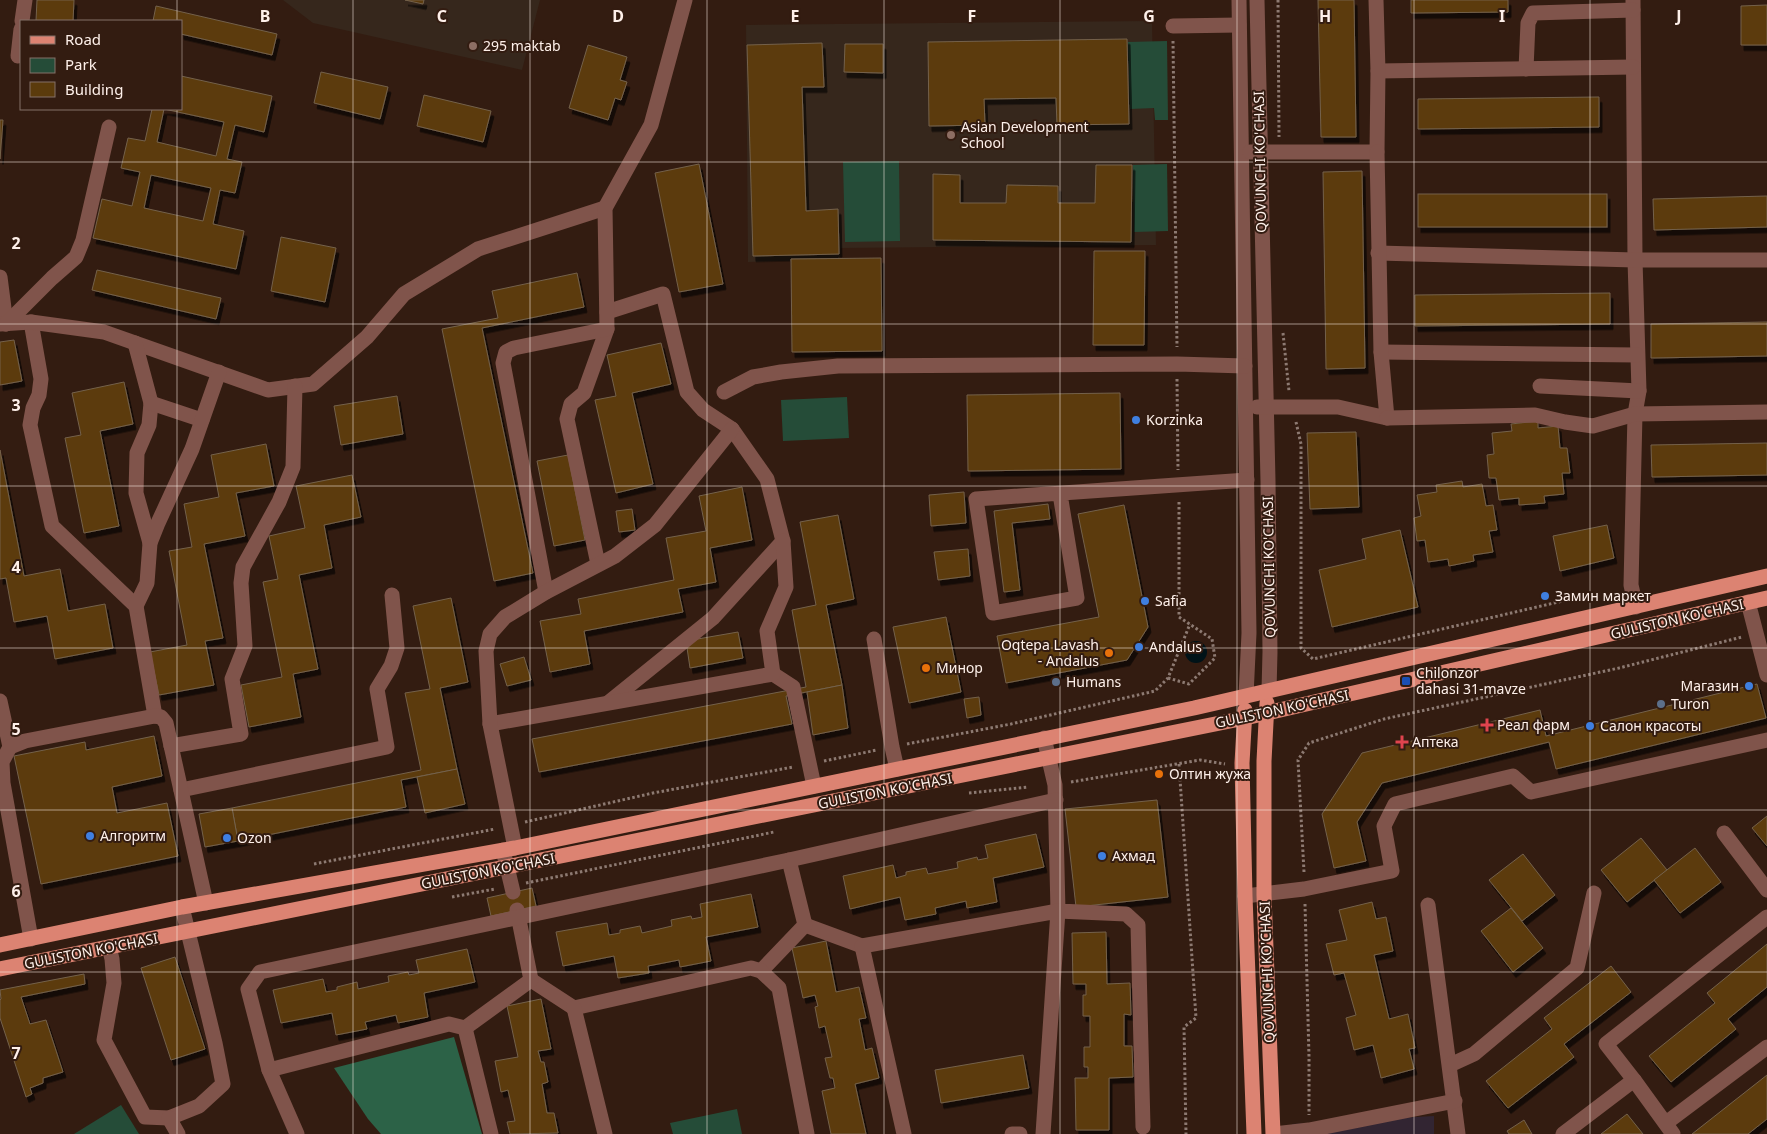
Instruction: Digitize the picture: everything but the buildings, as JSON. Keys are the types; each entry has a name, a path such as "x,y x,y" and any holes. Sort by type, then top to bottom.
{"main road":[{"name":"GULISTON KO'CHASI","path":"0,945 182,907 509,849 897,769 1269,691 1767,576"},
{"name":"GULISTON KO'CHASI","path":"0,969 1245,718 1767,598"},
{"name":"QOVUNCHI KO'CHASI","path":"1269,691 1264,761 1264,895 1273,1134"},
{"name":"QOVUNCHI KO'CHASI","path":"1246,696 1242,763 1254,1134"},
{"path":"1246,696 1266,713"}],"street":[{"path":"22,20 25,0"},
{"path":"598,564 567,419 571,404 584,393 607,329 605,208 651,125 685,0"},
{"name":"QOVUNCHI KO'CHASI","path":"1239,0 1249,633 1246,696"},
{"name":"QOVUNCHI KO'CHASI","path":"1257,0 1270,633 1269,691"},
{"path":"1376,0 1378,253 1381,352 1387,418"},
{"path":"1526,69 1526,37 1528,23 1533,13 1633,5 1635,260 1639,391 1635,414 1631,585 1636,607"},
{"path":"1173,26 1239,25"},
{"path":"18,56 20,38"},
{"path":"1378,71 1633,67"},
{"path":"3,324 76,257 83,240 109,127"},
{"path":"1241,152 1377,152"},
{"path":"3,324 31,322 104,332 268,390 313,384 367,337 404,294 478,249 605,208"},
{"path":"1378,253 1635,260 1767,260"},
{"path":"0,277 3,324"},
{"path":"607,312 663,294 687,392 703,410 732,429 768,479 783,541 786,587 767,631 773,674"},
{"path":"31,322 41,379 39,395 32,408 30,425 52,526 136,606"},
{"path":"546,592 503,362 506,352 514,348 607,329"},
{"path":"135,343 151,403 149,425 137,454 136,493 150,543"},
{"path":"1381,352 1637,356"},
{"path":"724,392 752,377 838,366 1177,364 1245,366"},
{"path":"155,716 136,606 147,583 150,543 192,449 218,372"},
{"path":"171,746 240,734 232,679 245,646 241,583 243,568 279,502 293,466 295,386"},
{"path":"1540,386 1639,391"},
{"path":"151,403 202,420"},
{"path":"1246,407 1338,407 1387,418 1534,415 1592,426 1635,414 1767,412"},
{"path":"512,889 507,867 511,826 490,724 486,651 490,634 505,617 546,592 615,556 655,526 732,429"},
{"path":"1060,494 1077,598 993,613 976,499 1247,480"},
{"path":"609,702 713,618 783,541"},
{"path":"181,790 387,747 377,689 391,666 397,648 392,595"},
{"path":"1748,602 1767,675"},
{"path":"874,639 897,769"},
{"path":"490,724 773,674 793,687 814,786"},
{"path":"0,700 10,746 2,762 3,783 30,939"},
{"path":"10,746 25,741 155,716 161,717 166,722 206,903"},
{"path":"1044,738 1056,792 1058,911 1044,1134"},
{"path":"1245,896 1304,889 1392,871 1384,826 1395,804 1513,776 1531,792 1767,740"},
{"path":"297,1134 269,1070 248,989 260,972 518,913 788,860 1056,792"},
{"path":"1724,833 1767,890"},
{"path":"788,860 806,925"},
{"path":"1450,1065 1474,1054 1576,968 1594,893"},
{"path":"1428,905 1458,1134"},
{"path":"109,947 114,982 104,1040 145,1117 168,1118 199,1106 223,1084 182,907"},
{"path":"806,925 862,946 1058,911 1126,914 1138,924 1143,1127"},
{"path":"518,913 531,980 574,1008 605,1134"},
{"path":"1767,917 1606,1044 1670,1129 1767,1047"},
{"path":"761,971 806,925"},
{"path":"862,946 904,1134"},
{"path":"574,1008 751,968 761,971 778,988 807,1134"},
{"path":"465,1028 531,980"},
{"path":"269,1070 449,1024 465,1028"},
{"path":"465,1028 491,1134"},
{"path":"1563,1134 1634,1080"},
{"path":"1273,1134 1309,1130 1455,1101"},
{"path":"168,1118 178,1134"},
{"path":"1012,1134 1020,1134"}],"path":[{"path":"307,866 511,826 653,793 1011,724 1154,691 1168,678 1190,624"},
{"path":"964,793 1056,792 1200,760 1227,764"},
{"path":"1179,764 1196,1018 1184,1027 1186,1134"},
{"path":"512,889 781,831"}],"shaded area":[{"name":"295 maktab","path":"283,0 540,0 522,70 313,23"},
{"name":"Asian Development School","path":"1152,21 1156,245 841,248 840,259 748,262 746,25"},
{"path":"1196,641 1204,644 1207,652 1204,660 1196,663 1188,660 1185,652 1188,644"},
{"path":"1434,1116 1434,1134 1292,1134 1292,1124"}],"green space":[{"path":"1167,41 1168,120 1155,120 1154,108 1130,109 1128,42"},
{"path":"899,161 900,241 845,242 843,162"},
{"path":"1167,164 1168,231 1134,232 1133,165"},
{"path":"847,397 849,438 783,441 781,400"},
{"path":"454,1037 482,1134 381,1134 368,1119 334,1068"},
{"path":"121,1105 139,1134 74,1134"},
{"path":"737,1109 742,1134 673,1134 670,1123"}],"place":[{"name":"295 maktab","path":"473,46"},
{"name":"Asian Development School","path":"951,135"},
{"name":"Korzinka","path":"1136,420"},
{"name":"Замин маркет","path":"1545,596"},
{"name":"Safia","path":"1145,601"},
{"name":"Andalus","path":"1139,647"},
{"name":"Oqtepa Lavash - Andalus","path":"1109,653"},
{"name":"Минор","path":"926,668"},
{"name":"Chilonzor dahasi 31-mavze","path":"1406,681"},
{"name":"Humans","path":"1056,682"},
{"name":"Магазин","path":"1749,686"},
{"name":"Turon","path":"1661,704"},
{"name":"Реал фарм","path":"1487,725"},
{"name":"Салон красоты","path":"1590,726"},
{"name":"Аптека","path":"1402,742"},
{"name":"Олтин жужа","path":"1159,774"},
{"name":"Алгоритм","path":"90,836"},
{"name":"Ozon","path":"227,838"},
{"name":"Ахмад","path":"1102,856"}]}
